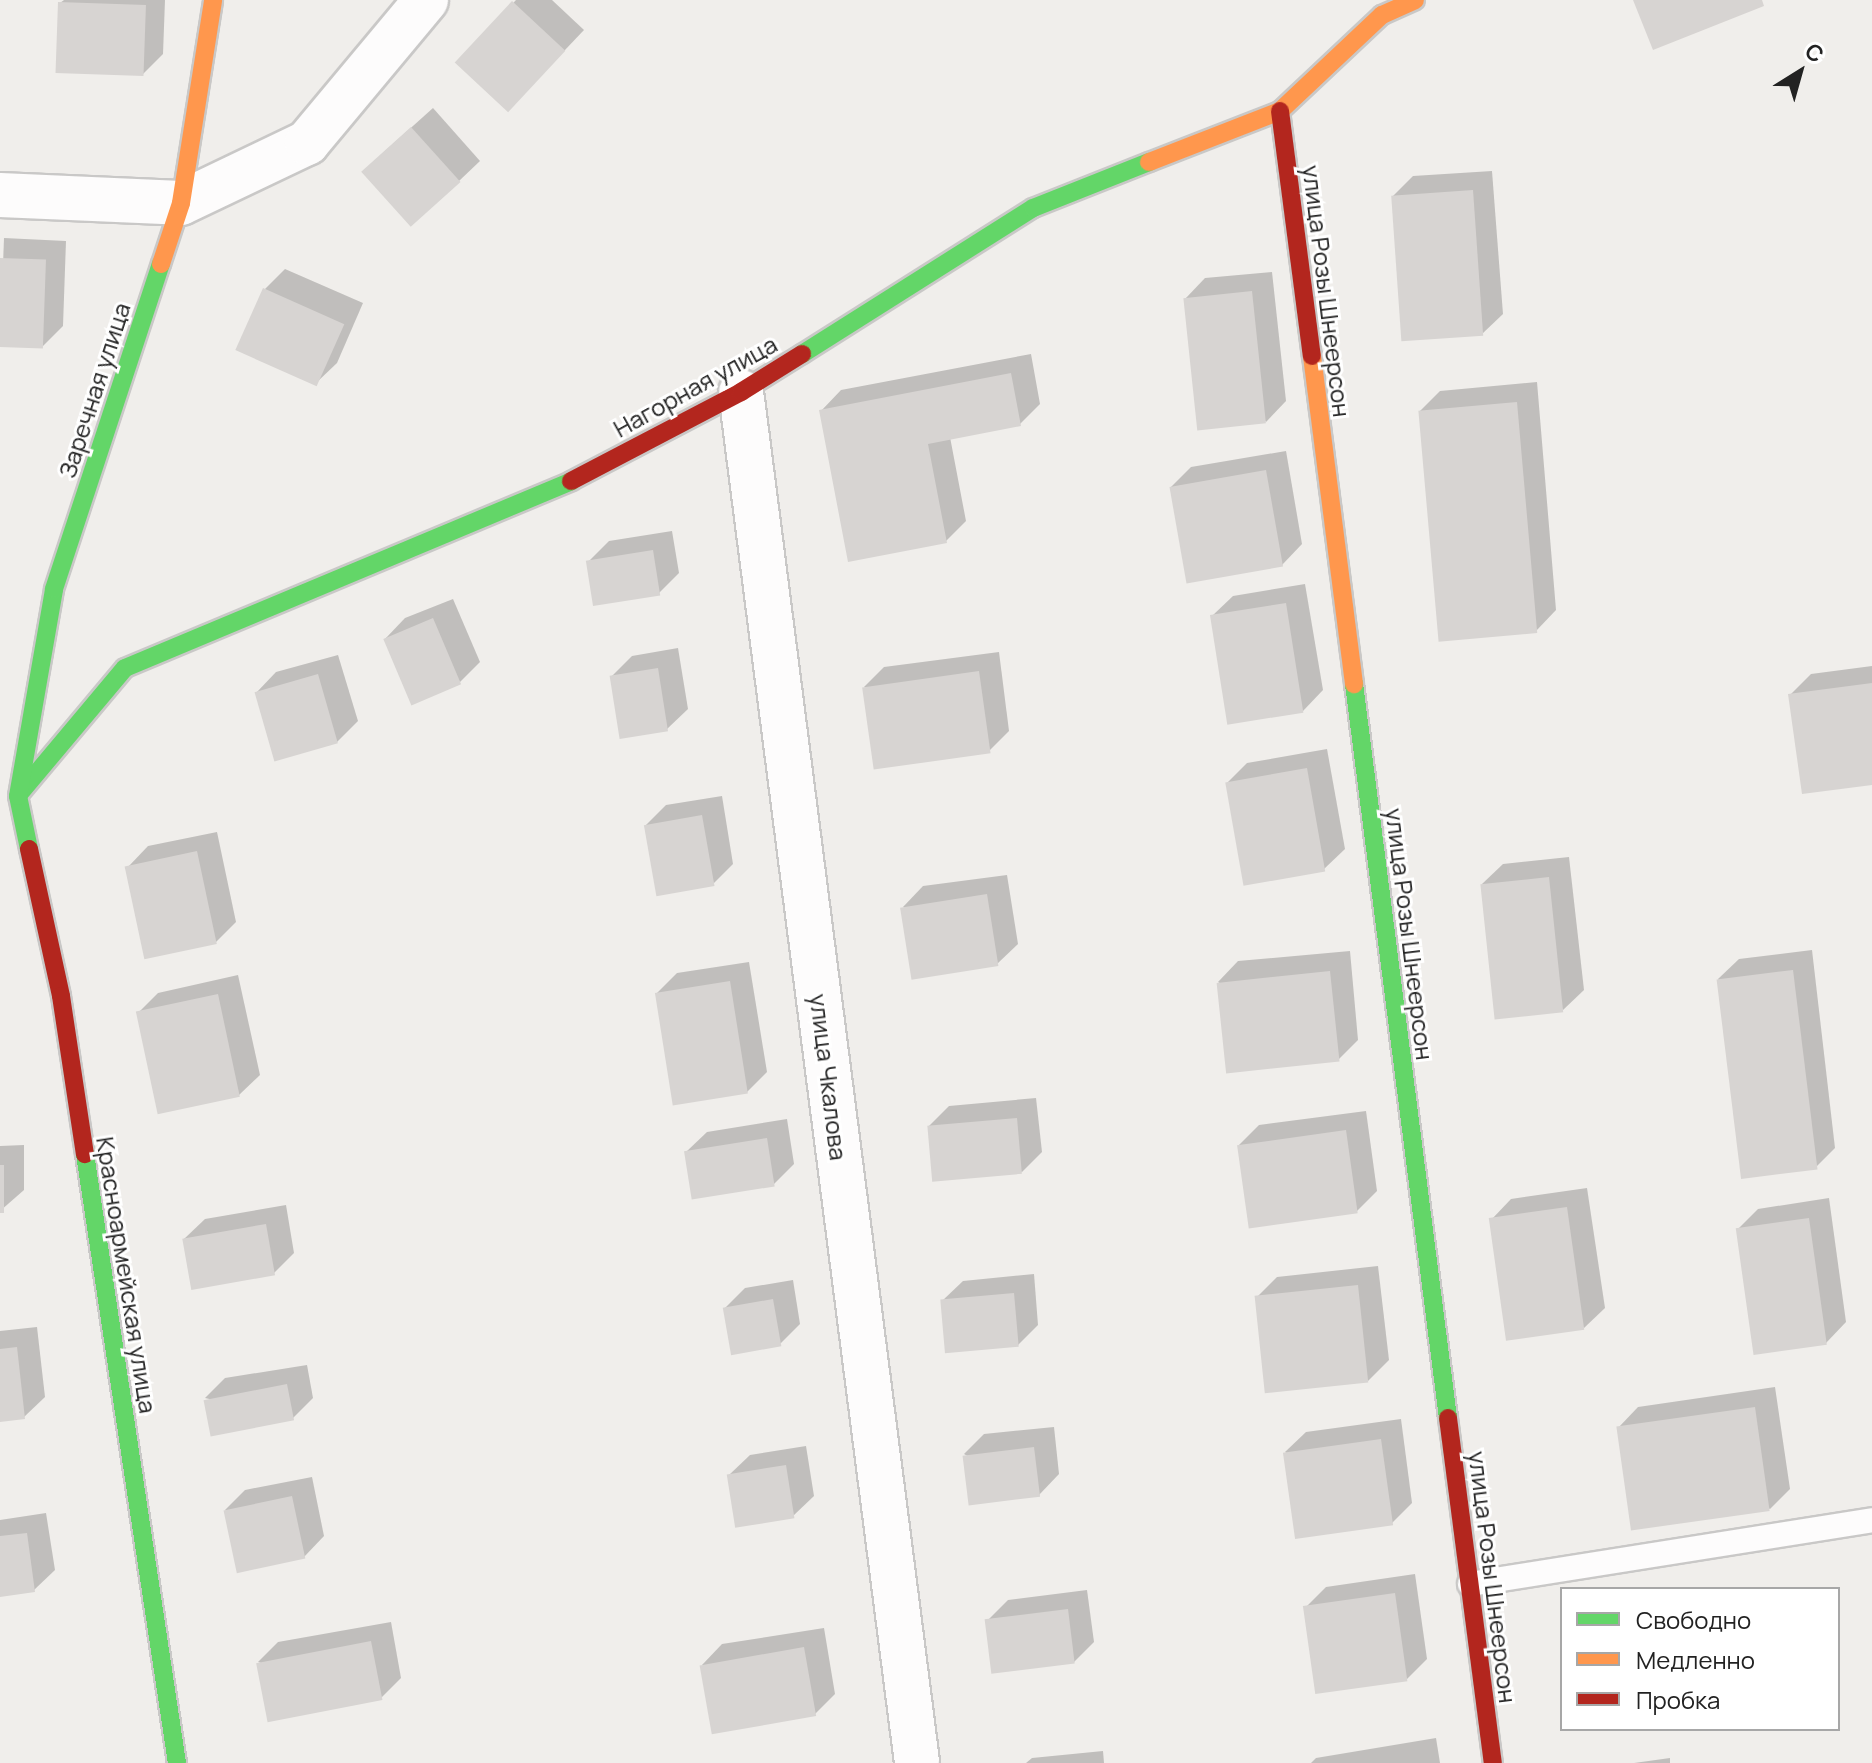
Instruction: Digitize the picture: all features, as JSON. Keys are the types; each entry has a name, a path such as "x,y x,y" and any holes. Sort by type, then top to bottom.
{"street":[{"name":"Заречная улица","path":"9,798 54,589 181,203 213,0"},
{"path":"0,195 181,203 307,143 426,0"},
{"name":"Нагорная улица","path":"9,798 125,668 545,495 741,392 1033,208 1280,111 1382,15 1415,0"},
{"name":"улица Розы Шнеерсон","path":"1280,111 1493,1763"},
{"name":"улица Чкалова","path":"741,392 917,1763"},
{"name":"Красноармейская улица","path":"9,798 61,996 177,1763"}],"lane":[{"path":"1470,1584 1872,1520"}],"building":[{"path":"1633,0 1762,0 1764,6 1653,50"},
{"path":"512,1 565,51 508,112 455,62"},
{"path":"58,2 146,5 143,76 56,73"},
{"path":"411,127 461,182 411,227 361,172"},
{"path":"1473,190 1483,336 1401,341 1391,196"},
{"path":"0,258 46,260 43,349 0,347"},
{"path":"263,288 344,324 317,386 235,350"},
{"path":"1252,291 1266,423 1197,430 1183,298"},
{"path":"1011,373 1021,426 928,444 947,543 848,562 819,410"},
{"path":"1517,402 1537,633 1439,642 1418,411"},
{"path":"1266,470 1283,567 1187,584 1169,487"},
{"path":"653,550 660,595 593,606 586,561"},
{"path":"1286,603 1303,713 1227,725 1210,615"},
{"path":"433,618 461,684 411,705 383,639"},
{"path":"658,668 668,731 620,739 610,676"},
{"path":"979,671 991,753 874,770 862,687"},
{"path":"318,674 338,743 274,761 255,692"},
{"path":"1872,683 1872,785 1802,794 1788,694"},
{"path":"1307,768 1325,871 1243,886 1225,782"},
{"path":"702,815 715,886 656,896 644,825"},
{"path":"197,851 217,944 144,959 125,866"},
{"path":"1549,877 1563,1012 1495,1019 1480,884"},
{"path":"987,894 998,966 912,980 900,908"},
{"path":"1793,970 1817,1170 1741,1179 1717,979"},
{"path":"1330,971 1340,1062 1226,1073 1217,983"},
{"path":"730,981 748,1094 673,1105 655,993"},
{"path":"218,994 240,1097 158,1114 136,1011"},
{"path":"1017,1118 1022,1174 932,1182 927,1126"},
{"path":"1346,1130 1358,1213 1249,1228 1237,1145"},
{"path":"767,1138 775,1186 692,1200 684,1151"},
{"path":"0,1165 4,1165 4,1213 0,1213"},
{"path":"1567,1207 1584,1330 1506,1341 1489,1218"},
{"path":"1809,1218 1827,1345 1754,1355 1736,1228"},
{"path":"266,1224 275,1275 191,1290 182,1239"},
{"path":"1358,1285 1368,1382 1265,1393 1255,1296"},
{"path":"1014,1293 1019,1347 945,1353 940,1299"},
{"path":"773,1299 781,1346 731,1355 723,1308"},
{"path":"17,1347 25,1419 0,1422 0,1349"},
{"path":"287,1384 294,1420 211,1437 204,1400"},
{"path":"1755,1407 1770,1511 1631,1530 1616,1426"},
{"path":"1381,1439 1393,1525 1295,1539 1283,1453"},
{"path":"1034,1447 1040,1497 969,1505 963,1456"},
{"path":"786,1465 794,1518 735,1528 727,1474"},
{"path":"292,1496 305,1559 237,1573 224,1511"},
{"path":"27,1533 35,1592 0,1597 0,1536"},
{"path":"1395,1593 1407,1681 1315,1694 1303,1606"},
{"path":"1068,1609 1075,1664 991,1674 985,1619"},
{"path":"371,1641 382,1700 268,1722 256,1663"},
{"path":"804,1647 816,1716 712,1734 700,1665"}],"traffic: fast":[{"path":"802,354 1033,208 1149,162"},
{"path":"29,849 18,796 54,589 161,264"},
{"path":"20,793 125,668 571,481"},
{"path":"1354,684 1448,1418"},
{"path":"85,1154 177,1763"}],"traffic: slow":[{"path":"161,264 181,203 213,0"},
{"path":"1149,162 1280,111 1382,15 1415,0"},
{"path":"1312,356 1354,684"}],"traffic: jam":[{"path":"1280,111 1312,356"},
{"path":"571,481 741,392 802,354"},
{"path":"29,849 61,996 85,1154"},
{"path":"1448,1418 1493,1763"}]}
